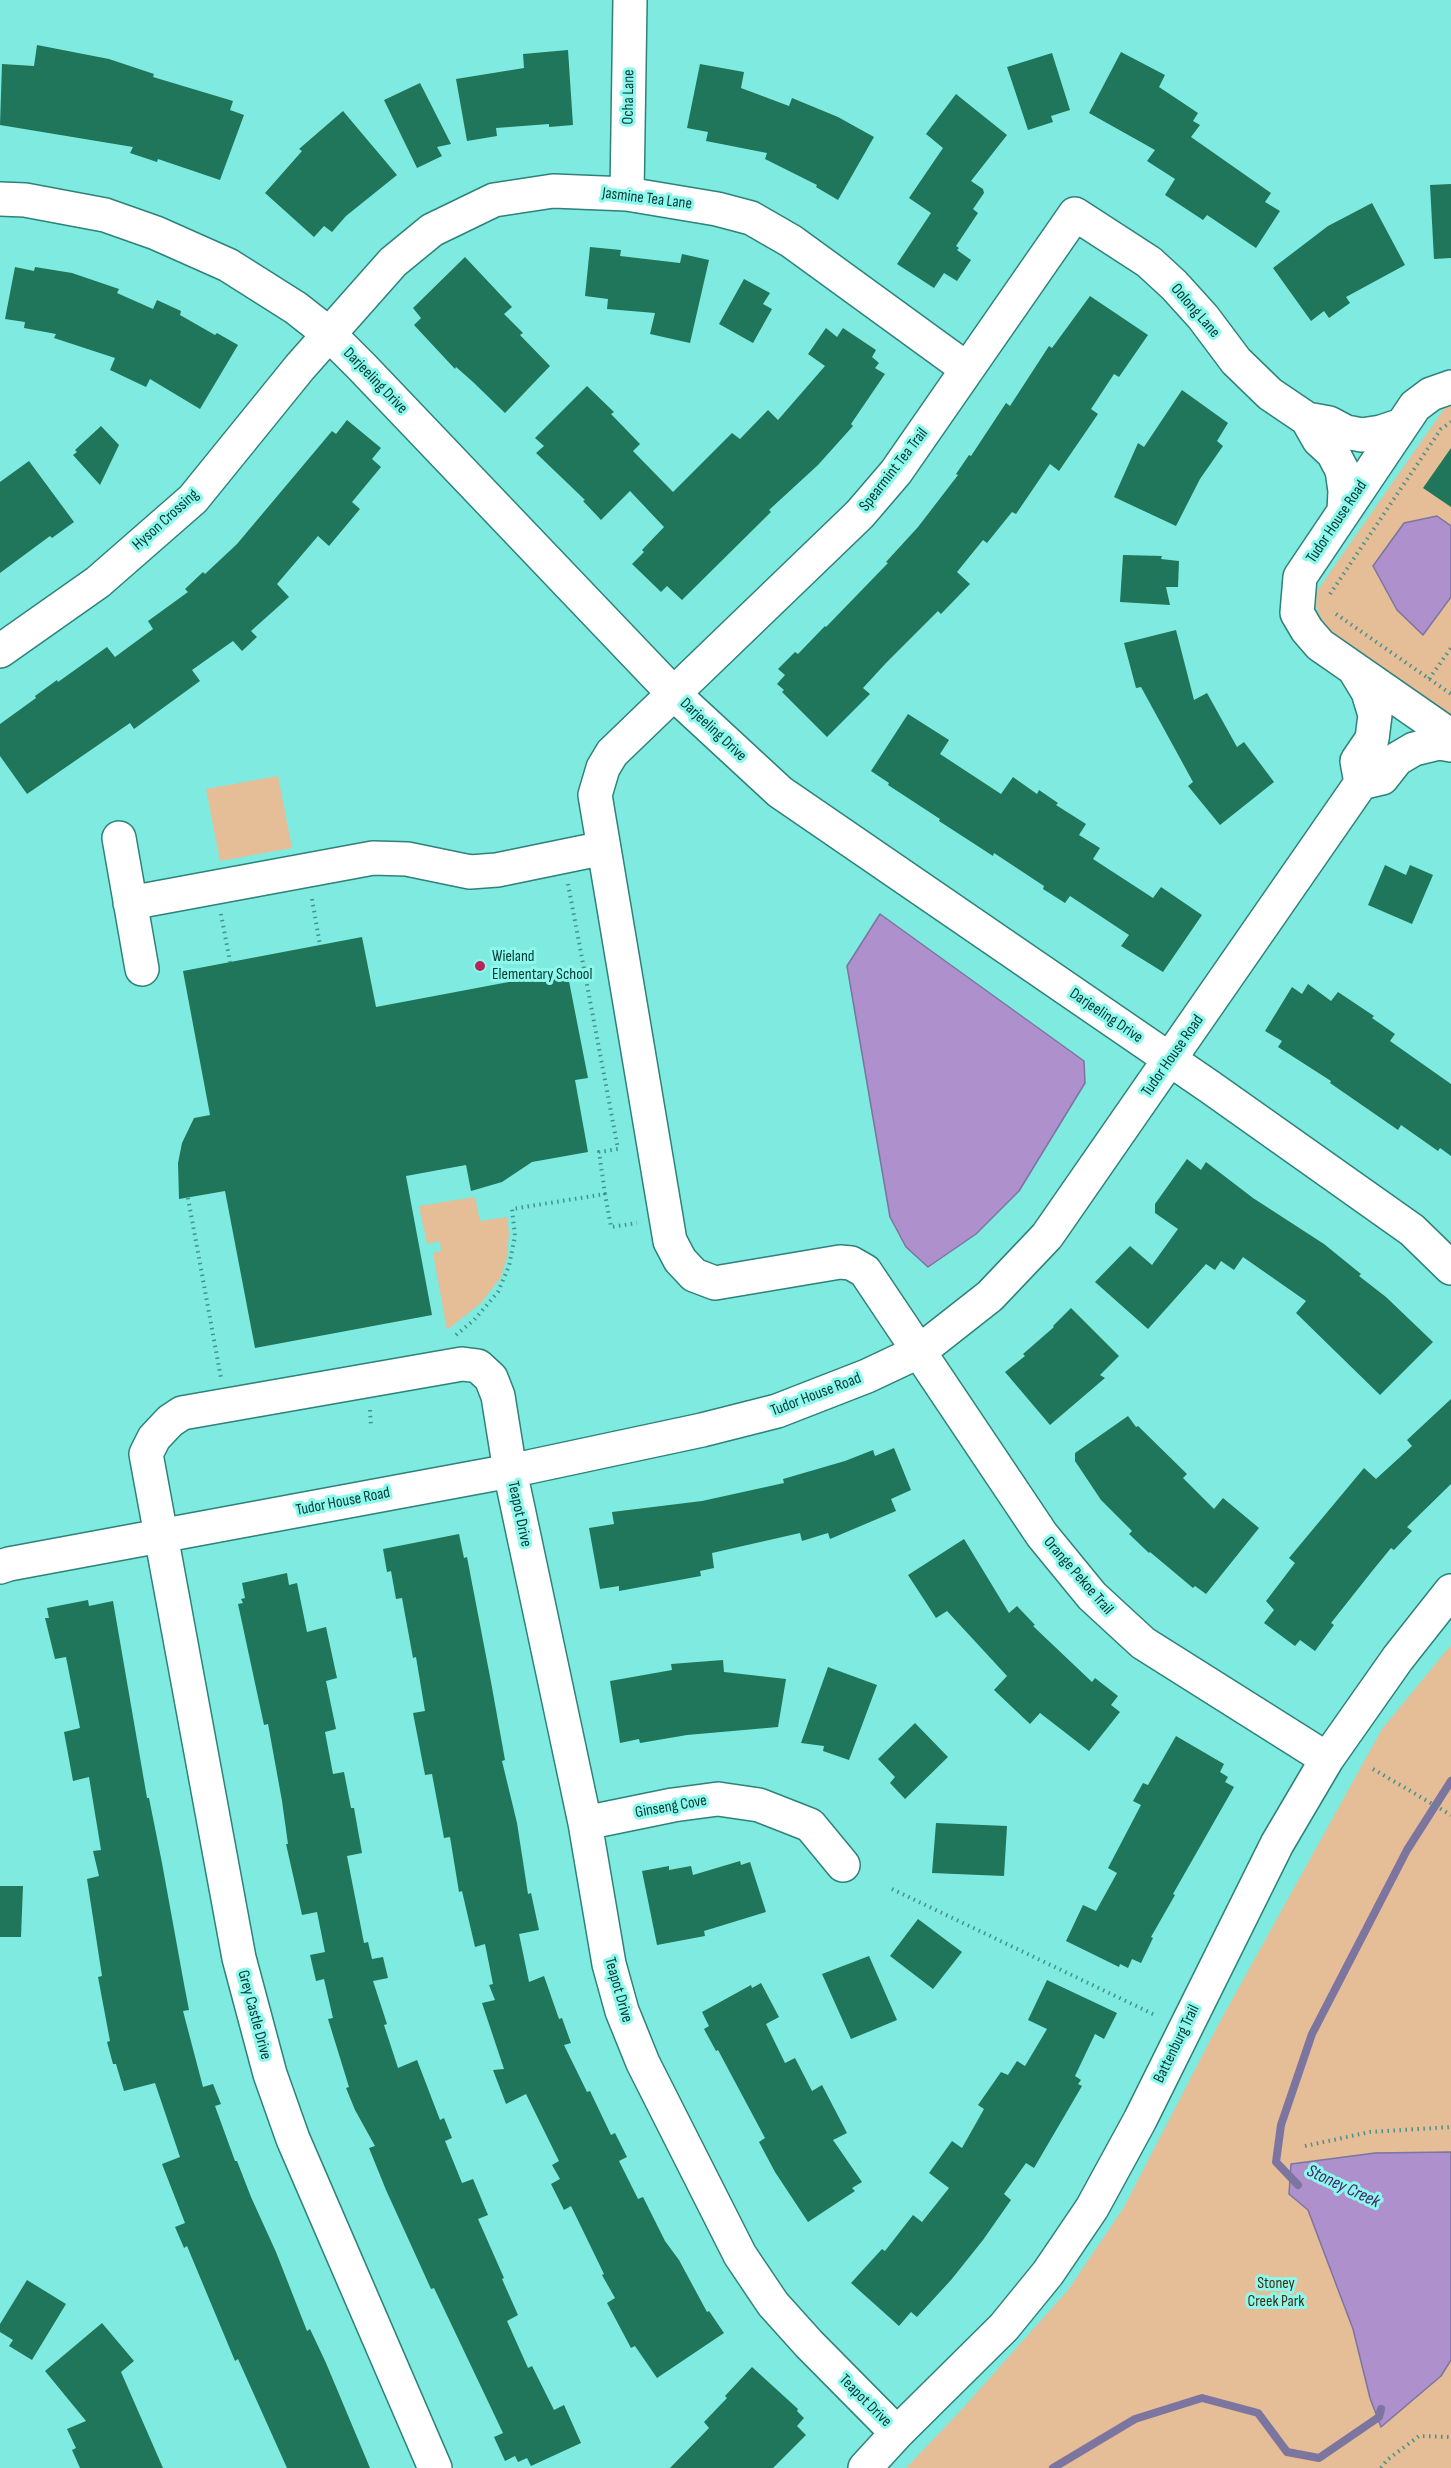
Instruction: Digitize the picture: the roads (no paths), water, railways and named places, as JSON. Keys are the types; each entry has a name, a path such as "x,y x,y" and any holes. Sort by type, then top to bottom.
{"street":[{"name":"Ocha Lane","path":"627,194 630,0"},
{"name":"Jasmine Tea Lane","path":"329,334 393,262 424,236 494,200 553,191 627,194 717,208 751,218 791,241 967,369"},
{"name":"Darjeeling Drive","path":"0,199 25,200 105,215 156,233 228,265 280,297 329,334 674,694 780,792 839,835 1170,1059 1412,1230 1451,1268"},
{"name":"Spearmint Tea Trail","path":"832,1263 716,1282 694,1275 680,1260 670,1241 595,795 603,768 612,753 860,514 896,472 1075,214"},
{"name":"Oolong Lane","path":"1075,214 1149,262 1203,317 1236,361 1270,394 1306,419 1319,440 1334,453 1342,470 1345,491 1344,511"},
{"name":"Hyson Crossing","path":"0,651 98,582 193,499 329,334"},
{"name":"Tudor House Road","path":"1451,387 1431,394 1415,406 1402,424 1300,577 1297,613 1307,630 1320,645 1451,736"},
{"name":"Oolong Lane","path":"1306,419 1329,423 1346,432 1362,435 1381,432 1402,424"},
{"name":"Tudor House Road","path":"0,1567 510,1471 702,1430 777,1411 867,1376 920,1351 990,1296 1047,1236 1361,783 1357,761 1372,739 1375,715 1368,692 1352,667"},
{"path":"1361,783 1382,778 1397,759 1414,749 1439,743 1451,745"},
{"path":"119,838 142,969"},
{"path":"130,903 373,858 407,859 470,872 497,870 604,848"},
{"name":"Orange Pekoe Trail","path":"832,1263 851,1263 865,1271 1042,1535 1092,1596 1143,1643 1198,1680 1327,1759"},
{"name":"Teapot Drive","path":"161,1536 146,1454 154,1438 170,1421 183,1413 462,1364 478,1366 491,1378 498,1396 510,1471 585,1823 609,1964 622,2011 643,2063 740,2255 773,2304 897,2433"},
{"name":"Grey Castle Drive","path":"161,1536 239,1958 270,2074 292,2139 435,2468"},
{"name":"Battenburg Trail","path":"865,2468 1004,2327 1048,2273 1092,2208 1140,2120 1277,1844 1327,1759 1398,1658 1451,1591"},
{"name":"Ginseng Cove","path":"585,1823 674,1805 718,1799 759,1805 810,1825 843,1865"}],"water":[{"path":"1437,516 1451,526 1451,597 1423,635 1397,610 1373,566 1404,523"},
{"path":"880,914 1084,1061 1085,1083 1019,1191 976,1234 928,1267 906,1247 890,1217 847,966"},
{"path":"1451,2152 1451,2360 1441,2376 1381,2427 1370,2398 1353,2329 1308,2210 1289,2194 1291,2164 1375,2153"}],"waterway":[{"name":"Stoney Creek","path":"1298,2185 1276,2162 1281,2125 1312,2034 1407,1850 1451,1781"},
{"name":"Stoney Creek","path":"1053,2468 1135,2419 1202,2398 1258,2413 1287,2452 1319,2458 1379,2417 1381,2409"}],"place":[{"name":"Wieland Elementary School","path":"480,966"}],"park label":[{"name":"Stoney Creek Park","path":"1276,2293"}]}
